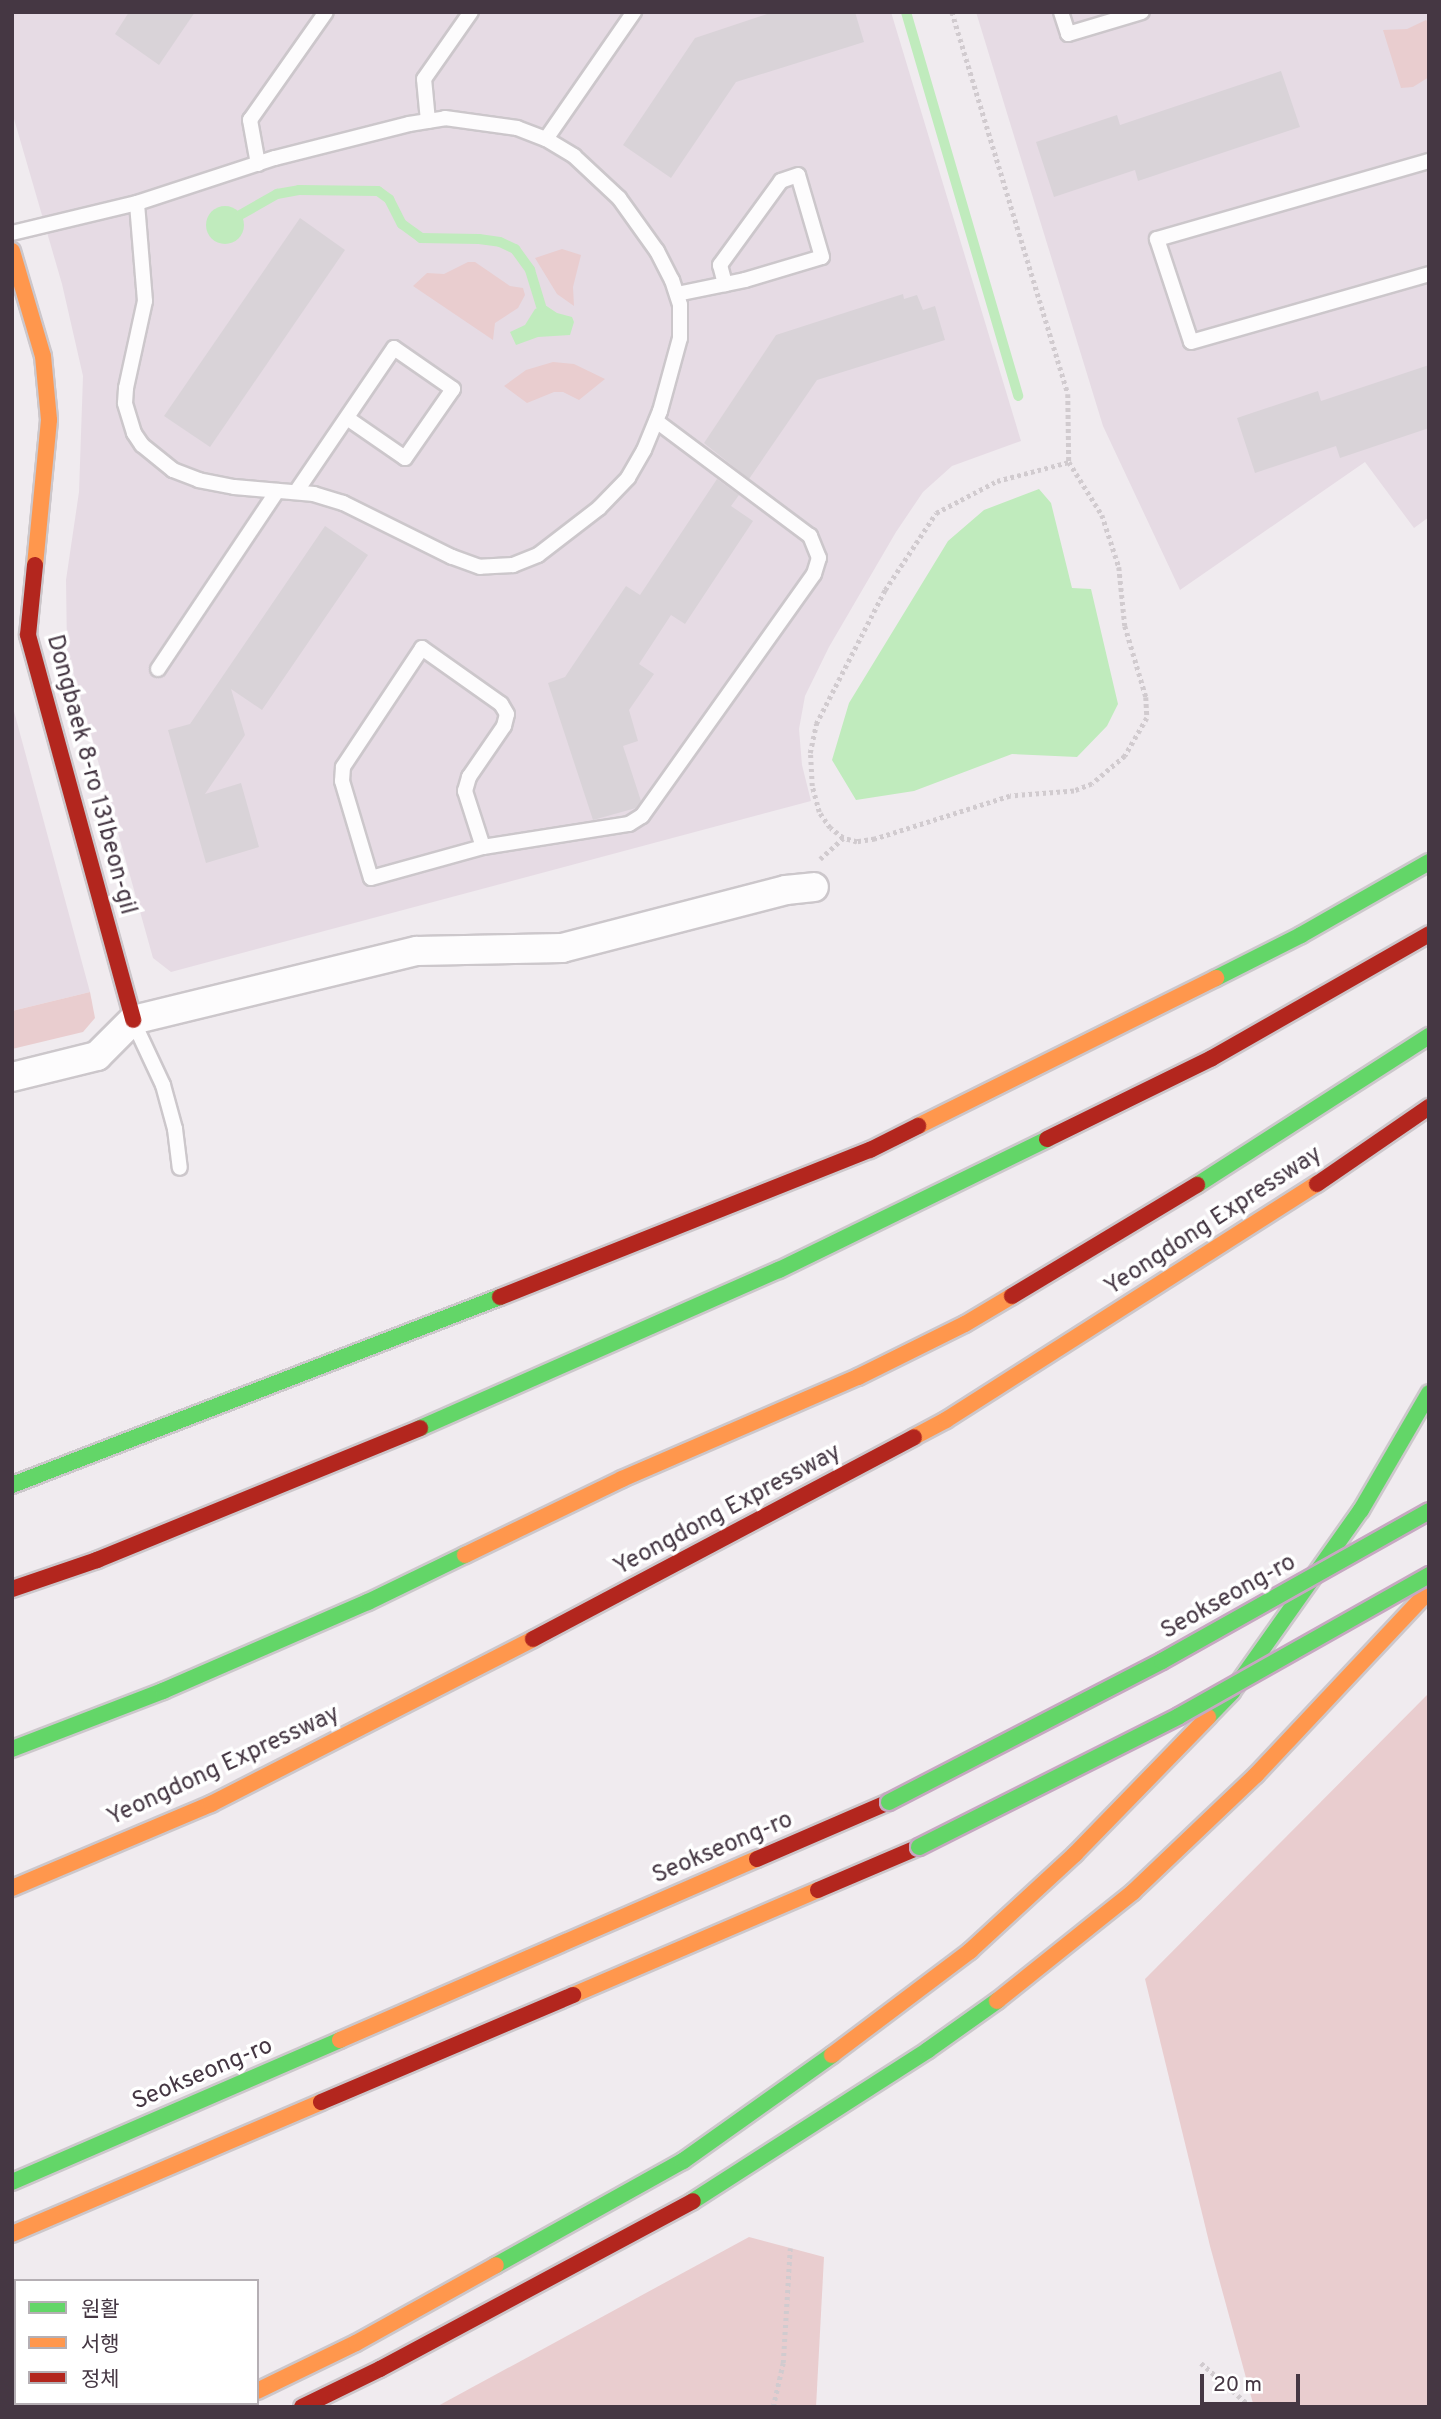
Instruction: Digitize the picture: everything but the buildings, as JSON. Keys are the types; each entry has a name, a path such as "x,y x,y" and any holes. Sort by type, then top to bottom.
{"main road":[{"name":"Dongbaek 8-ro 131beon-gil","path":"12,251 43,356 49,420 29,607 29,665 133,1020"},
{"path":"12,1485 642,1242 870,1150 1301,935 1429,862"},
{"path":"12,1589 97,1560 417,1429 779,1270 1212,1058 1429,934"},
{"name":"Yeongdong Expressway","path":"12,1749 163,1691 368,1602 622,1479 858,1377 965,1324 1259,1147 1429,1036"},
{"name":"Yeongdong Expressway","path":"12,1888 211,1804 610,1599 946,1420 1314,1186 1429,1107"},
{"path":"259,2390 356,2343 683,2161 874,2025 959,1959 1075,1854 1232,1692 1361,1510 1429,1394"},
{"name":"Seokseong-ro","path":"12,2182 889,1802 1162,1661 1429,1511"},
{"path":"12,2234 919,1847 1180,1716 1429,1575"},
{"path":"302,2407 380,2369 710,2192 928,2050 1025,1981 1133,1892 1256,1775 1429,1591"}],"street":[{"path":"12,1077 97,1055 133,1020 417,951 562,948 786,890 814,887"}],"lane":[{"path":"258,164 250,120 326,12"},
{"path":"428,121 424,79 471,12"},
{"path":"546,139 634,12"},
{"path":"1061,12 1068,34 1142,12"},
{"path":"12,233 137,203 258,164 428,121 445,118 483,121 517,128 546,139 574,156 619,198 657,251 680,305 680,338 656,421 628,478 599,508 538,555 513,565 480,567 452,557 343,503 314,494 200,480 173,470 155,458 134,433 125,403 125,388 142,319 145,281 137,203"},
{"path":"1429,161 1157,239 1191,342 1429,274"},
{"path":"677,294 725,284 822,257 798,175 781,181 720,265 725,284"},
{"path":"296,492 346,418 394,348 453,388 405,458 346,418"},
{"path":"483,847 465,791 469,777 504,726 507,714 501,704 422,649 343,767 342,781 371,878 483,847 629,824 642,816 814,574 819,558 810,536 656,421"},
{"path":"158,669 277,491"},
{"path":"133,1020 163,1084 175,1129 180,1168"}],"path":[{"path":"952,12 1068,394 1069,462 1102,515 1119,567 1125,626 1146,697 1147,718 1125,756 1092,784 1074,790 1010,796 875,839 857,842 843,838 830,828 819,812 812,786 810,753 816,724 885,590 936,513 997,481 1069,462"},
{"path":"773,2407 783,2363 790,2248"},
{"path":"1200,2363 1251,2407"}],"shaded area":[{"path":"12,12 891,12 1021,441 952,466 923,492 896,532 829,647 805,696 799,729 802,765 811,801 171,972 153,958 67,650 66,580 79,492 83,376 62,284 12,112"},
{"path":"976,12 1429,12 1429,517 1414,528 1365,462 1180,590 1103,426"},
{"path":"1426,20 1429,23 1429,77 1413,87 1401,88 1383,30 1407,29"},
{"path":"225,206 238,212 244,225 238,238 225,244 212,238 206,225 212,212"},
{"path":"562,249 581,255 573,287 574,306 557,294 535,258"},
{"path":"468,262 475,262 510,286 523,288 525,295 518,308 495,323 493,340 413,286 427,273 444,274"},
{"path":"545,305 557,313 572,317 574,322 570,335 538,337 516,345 510,332 525,325 535,309"},
{"path":"553,362 574,364 605,379 579,400 563,392 554,392 527,403 504,386 526,370"},
{"path":"1039,489 1051,503 1072,588 1091,589 1118,704 1107,726 1077,757 1012,754 914,791 856,800 832,760 849,703 948,541 984,510"},
{"path":"12,704 90,992 12,1011"},
{"path":"90,992 95,1018 83,1032 12,1049 12,1011"},
{"path":"1429,1693 1429,2407 1254,2407 1210,2246 1145,1979"},
{"path":"749,2237 824,2257 816,2407 436,2407"}],"waterway":[{"path":"906,12 1018,396"},
{"path":"240,215 277,194 299,190 378,191 389,199 402,224 421,238 479,239 500,242 515,249 530,270 541,306"}],"traffic: fast":[{"path":"1216,978 1301,935 1429,862"},
{"path":"1197,1185 1429,1036"},
{"path":"420,1428 779,1270 1047,1139"},
{"path":"12,1485 500,1297"},
{"path":"1208,1717 1232,1692 1361,1510 1429,1393"},
{"path":"889,1802 1162,1661 1429,1511"},
{"path":"12,1749 163,1691 368,1602 465,1555"},
{"path":"919,1847 1179,1716 1429,1575"},
{"path":"693,2201 928,2050 997,2001"},
{"path":"12,2182 340,2040"},
{"path":"496,2265 683,2161 832,2055"},
{"path":"225,2407 228,2405"}],"traffic: slow":[{"path":"12,251 43,356 49,420 35,565"},
{"path":"918,1126 1216,978"},
{"path":"914,1437 946,1420 1317,1184"},
{"path":"465,1555 622,1479 858,1377 965,1324 1012,1296"},
{"path":"997,2001 1133,1892 1256,1775 1429,1591"},
{"path":"12,1888 211,1804 533,1639"},
{"path":"832,2055 970,1951 1075,1854 1208,1717"},
{"path":"340,2040 757,1859"},
{"path":"573,1995 818,1890"},
{"path":"12,2234 321,2102"},
{"path":"259,2390 356,2343 496,2265"}],"traffic: jam":[{"path":"35,565 28,635 133,1020"},
{"path":"1047,1139 1212,1058 1429,934"},
{"path":"1317,1184 1429,1107"},
{"path":"500,1297 870,1150 918,1126"},
{"path":"1012,1296 1197,1185"},
{"path":"12,1589 97,1560 420,1428"},
{"path":"533,1639 914,1437"},
{"path":"757,1859 889,1802"},
{"path":"818,1890 919,1847"},
{"path":"321,2102 573,1995"},
{"path":"302,2407 380,2369 693,2201"}]}
